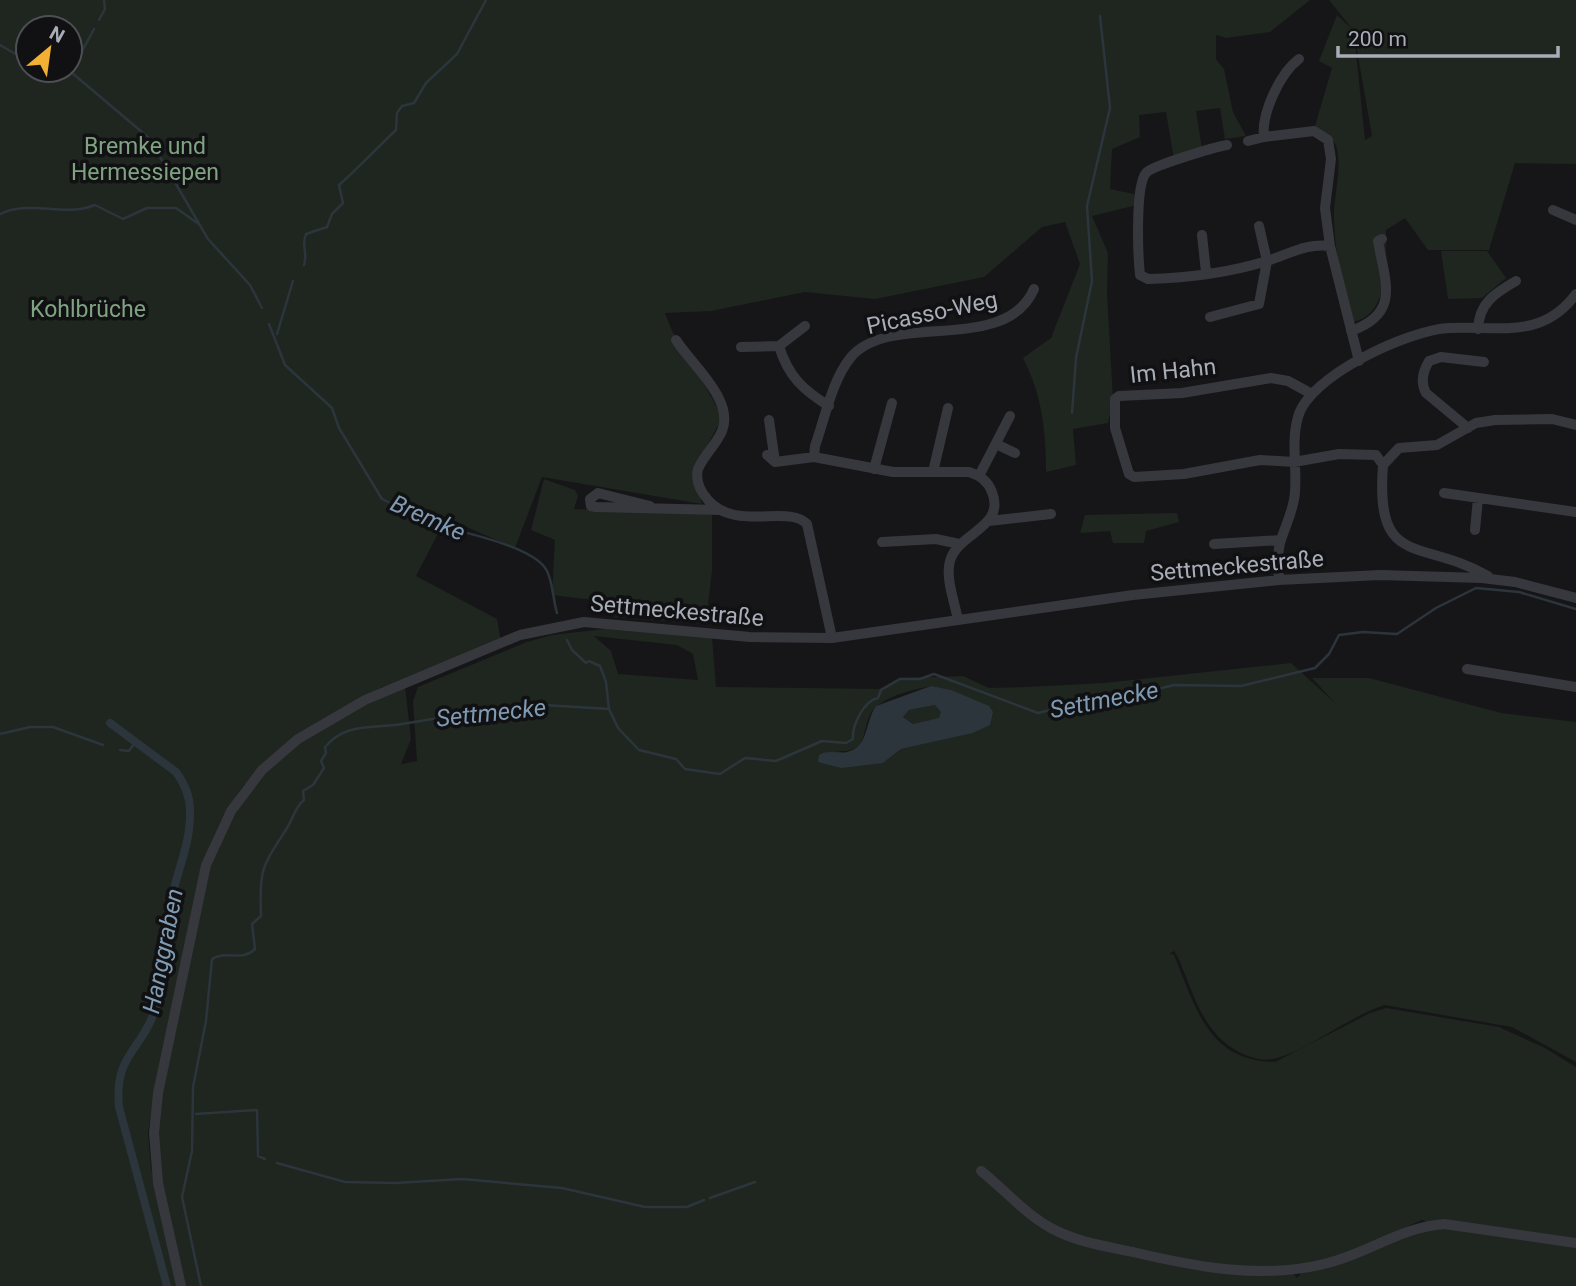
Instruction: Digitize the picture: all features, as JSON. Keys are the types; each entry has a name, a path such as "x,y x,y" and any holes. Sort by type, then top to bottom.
{"street":[{"path":"1264,137 1267,117 1283,76 1299,59"},
{"path":"1248,141 1314,131 1328,140 1331,159 1325,208 1330,246 1359,362"},
{"path":"1227,145 1156,165 1145,173 1140,187 1141,277 1156,279 1206,272 1266,261 1310,244 1330,246"},
{"path":"1553,211 1576,220"},
{"path":"1210,317 1259,304 1266,261 1259,226"},
{"path":"1202,235 1206,272"},
{"path":"1351,331 1372,323 1384,309 1386,288 1378,241 1382,239"},
{"path":"1478,328 1478,315 1484,303 1516,281"},
{"name":"Picasso-Weg","path":"814,457 815,446 844,367 861,348 886,339 1003,320 1022,308 1034,289"},
{"path":"1279,580 1281,540 1294,502 1298,417 1310,393 1333,374 1424,332 1478,328 1506,330 1539,324 1568,306 1576,294"},
{"path":"741,347 779,346 805,326"},
{"path":"676,340 719,400 725,414 721,433 697,473 703,495 720,510"},
{"path":"779,346 795,381 829,406"},
{"path":"1468,428 1426,393 1423,386 1424,373 1429,361 1437,357 1484,362"},
{"name":"Im Hahn","path":"1294,462 1260,460 1184,474 1131,476 1115,428 1115,399 1182,393 1272,378 1288,381 1310,393"},
{"path":"874,469 892,403"},
{"path":"933,472 948,408"},
{"path":"979,476 1010,416"},
{"path":"1383,465 1399,448 1437,445 1481,422 1552,419 1576,425"},
{"path":"769,420 771,459 814,457 893,472 969,472 979,476 994,495 994,511 989,522"},
{"path":"996,444 1014,453"},
{"path":"1294,462 1339,454 1376,455 1383,465 1383,513 1387,527 1394,537 1494,579"},
{"path":"650,506 598,493 590,499 591,506 596,507 650,506 720,510 743,517 804,520 810,529 832,638"},
{"path":"1444,493 1576,512"},
{"path":"1475,530 1478,498"},
{"path":"958,620 949,567 959,544 989,522 1051,514"},
{"path":"881,542 936,539 959,544"},
{"path":"1214,544 1281,540"},
{"name":"Settmeckestraße","path":"181,1286 154,1157 156,1106 206,865 228,817 262,770 298,739 365,700 501,642 561,624 584,621 750,637 832,638 1133,595 1279,580 1380,575 1494,579 1576,598"},
{"path":"1467,669 1576,687"},
{"path":"981,1171 1036,1218 1069,1237 1175,1263 1214,1268 1282,1270 1327,1264 1422,1226 1444,1224 1576,1243"}],"green space":[{"path":"0,0 1310,0 1270,32 1226,38 1216,35 1216,59 1224,69 1233,112 1246,136 1225,139 1220,108 1196,111 1202,149 1174,159 1166,112 1139,115 1140,137 1112,149 1110,189 1134,194 1137,205 1092,216 1108,253 1107,294 1113,399 1108,423 1073,429 1076,465 1046,472 1042,414 1035,386 1023,358 1051,338 1080,264 1065,222 1042,227 984,277 875,299 805,292 711,311 665,313 677,340 722,418 694,470 702,504 542,477 515,548 446,518 416,576 497,619 501,642 408,681 382,687 300,733 243,786 223,816 202,862 159,1065 148,1133 151,1168 176,1286 0,1286"},
{"path":"1329,0 1576,0 1576,164 1515,163 1489,250 1428,250 1405,218 1386,230 1385,270 1380,297 1365,317 1353,322 1336,246 1334,211 1337,149 1331,138 1315,126 1332,68 1319,61 1337,15 1353,30","holes":["1354,33 1372,136 1365,140"]},
{"path":"1441,251 1487,251 1506,278 1482,298 1448,299"},
{"path":"544,479 575,490 578,496 574,509 712,514 712,570 706,624 615,617 609,602 552,595 555,540 531,530"},
{"path":"1177,513 1179,522 1146,531 1144,543 1113,543 1110,531 1080,533 1085,515"},
{"path":"630,626 712,637 716,687 879,689 899,678 963,676 989,688 1028,687 1104,683 1291,663 1335,703 1312,678 1369,678 1501,713 1576,722 1576,1062 1512,1027 1385,1005 1286,1055 1265,1060 1247,1056 1231,1047 1206,1021 1177,956 1174,951 1170,953 1174,955 1207,1028 1234,1052 1252,1059 1275,1062 1370,1013 1386,1008 1499,1027 1545,1048 1576,1067 1576,1286 183,1286 160,1173 157,1120 202,893 224,833 239,805 274,764 309,737 405,686 411,739 401,764 417,761 413,701 418,687 527,642 552,635","holes":["594,636 677,645 693,654 698,680 618,674 611,651","931,686 989,725 972,733 901,749 883,763 836,751 855,748 860,743 870,714 875,708 901,694","1422,1220 1437,1226 1302,1272 1297,1278 1289,1267 1341,1256"]},
{"path":"935,705 942,712 939,719 913,724 903,717 909,710"}],"shaded area":[{"path":"931,686 951,690 989,706 993,712 990,725 973,733 901,749 883,763 841,768 818,762 819,755 823,753 847,752 859,745 876,706","holes":["935,705 941,712 939,718 913,724 903,717 909,710"]}],"waterway":[{"path":"99,20 105,9 104,0"},
{"path":"304,265 306,234 327,227 332,214 343,203 339,185 396,130 397,113 402,106 414,103 426,83 457,54 486,0"},
{"path":"1072,413 1076,358 1092,281 1087,206 1110,108 1100,16"},
{"path":"84,48 94,29"},
{"name":"Bremke","path":"0,45 14,53"},
{"name":"Bremke","path":"84,83 149,138 208,239 250,285 262,308"},
{"path":"0,214 24,208 71,210 95,205 123,219 147,208 176,208 200,225"},
{"path":"277,334 293,281"},
{"name":"Bremke","path":"269,324 285,365 332,408 339,428 382,499 424,520"},
{"name":"Bremke","path":"433,524 513,547 540,562 549,576 557,613"},
{"name":"Settmecke","path":"201,1286 182,1197 192,1151 193,1087 206,1021 212,959 223,955 245,955 255,949 252,924 261,916 262,877 267,860 304,800 303,791 313,785 324,768 321,761 326,753 325,747 342,734 360,728 462,715 468,710 501,715 519,705 527,704 609,709 618,728 639,750 676,759 685,769 720,774 745,758 776,761 822,741 846,743 853,739 863,709 878,698 881,690 900,679 920,679 934,674 1038,713 1174,685 1241,686 1315,668 1329,654 1339,635 1363,632 1397,634 1436,608 1476,588 1519,592 1576,609"},
{"name":"Bremke","path":"567,640 572,650 586,663 589,661 600,666 606,682 609,709"},
{"name":"Hanggraben","path":"110,723 176,772 186,790 190,806 188,835 168,918 159,997 149,1024 125,1064 119,1089 119,1107 167,1286"},
{"path":"0,734 30,727 53,727 103,745"},
{"path":"120,750 129,751 136,741"},
{"path":"196,1114 257,1110 258,1156 265,1159"},
{"path":"277,1163 345,1182 396,1183 462,1179 562,1188 645,1207 687,1207 704,1200"},
{"path":"710,1198 755,1182"}],"park label":[{"name":"Bremke und Hermessiepen","path":"145,159"},
{"name":"Kohlbrüche","path":"88,309"}]}
